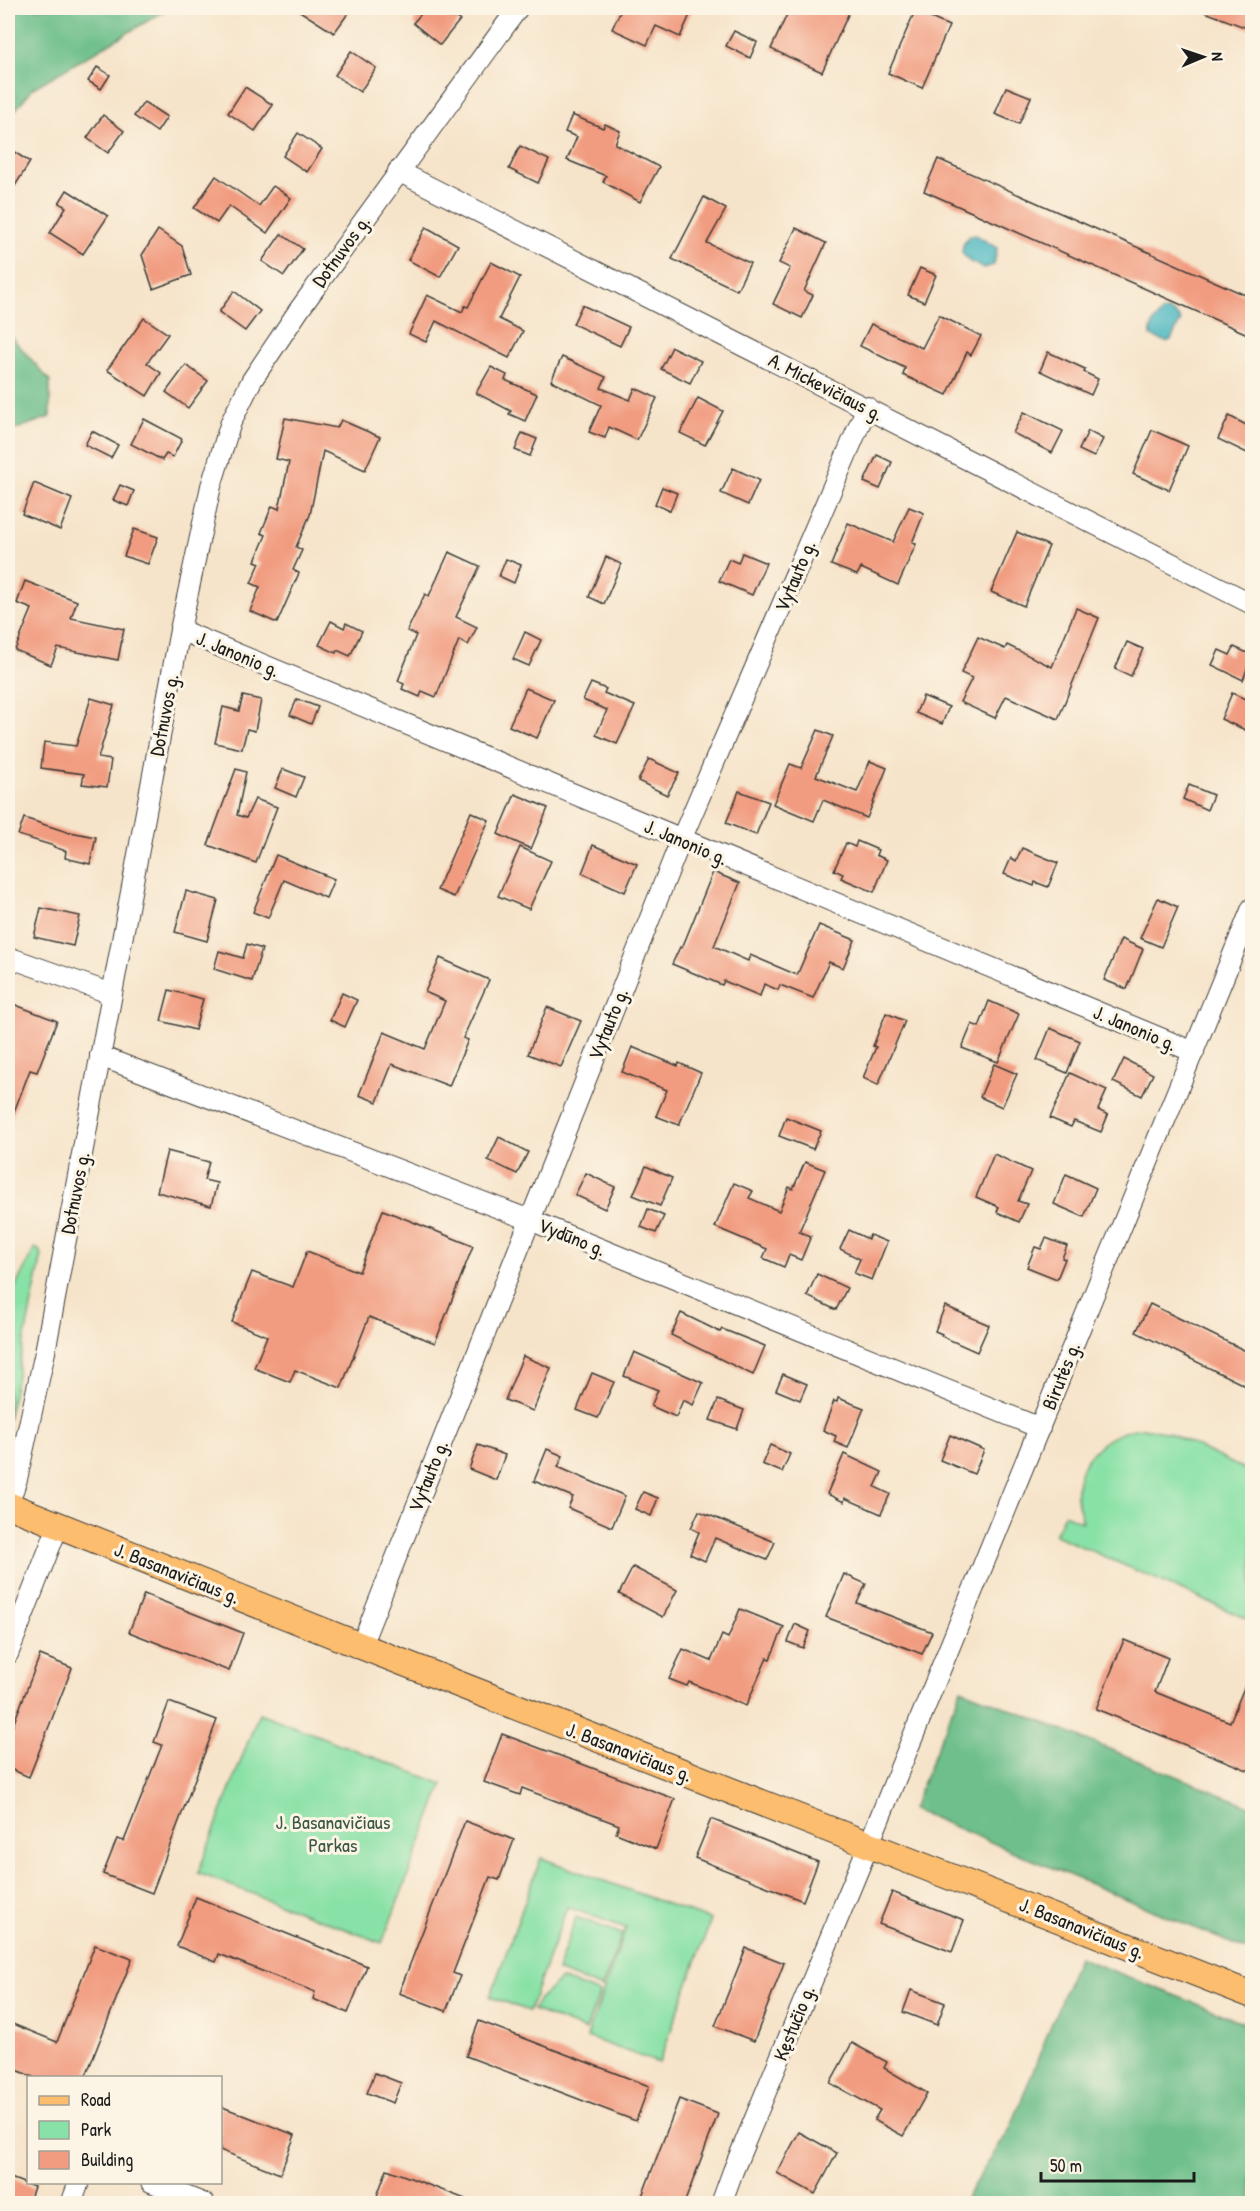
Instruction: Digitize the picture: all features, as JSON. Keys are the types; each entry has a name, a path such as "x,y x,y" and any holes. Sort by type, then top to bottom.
{"main road":[{"name":"J. Basanavičiaus g.","path":"8,1505 361,1646 1252,1995"}],"street":[{"name":"Dotnuvos g.","path":"8,1505 17,1479 45,1352 180,630 211,486 231,422 252,380 299,310 518,8"},
{"name":"A. Mickevičiaus g.","path":"398,171 1252,604"},
{"name":"Vytauto g.","path":"361,1646 681,840 867,407"},
{"name":"J. Janonio g.","path":"180,630 1194,1052"},
{"name":"Birutės g.","path":"869,1844 1252,908"},
{"path":"8,957 112,994"},
{"name":"Vydūno g.","path":"100,1056 530,1220 1040,1428"},
{"path":"8,1654 58,1526"},
{"name":"Kęstučio g.","path":"721,2204 820,1958 869,1844"},
{"path":"71,2204 78,2184"},
{"path":"156,2184 205,2204"}],"green space":[{"path":"8,8 170,8 33,88 8,119"},
{"path":"8,333 50,381 50,417 8,432"},
{"path":"35,1248 42,1255 8,1419 8,1296 12,1293"},
{"path":"1143,1428 1169,1433 1252,1473 1252,1621 1055,1535 1064,1514 1083,1522 1078,1504 1079,1475 1093,1452 1116,1435"},
{"path":"961,1689 1252,1807 1252,1952 912,1809"},
{"name":"J. Basanavičiaus Parkas","path":"259,1713 443,1784 382,1943 198,1873"},
{"path":"541,1858 711,1920 659,2063 587,2037 626,1928 567,1907 529,2011 490,1997"},
{"path":"576,1917 622,1934 602,1988 557,1971"},
{"path":"1078,1957 1252,2026 1252,2203 962,2203 1010,2129"},
{"path":"561,1979 600,1993 586,2030 533,2010 539,1999"}],"water":[{"path":"976,235 997,248 994,265 984,268 970,262 962,253 963,245 969,236"},
{"path":"1168,311 1181,320 1171,340 1166,342 1151,336 1151,333 1157,317 1162,312"}],"building":[{"path":"295,8 352,8 334,33"},
{"path":"426,8 443,8 460,20 440,45 413,23"},
{"path":"622,8 693,8 680,37 656,26 647,45 612,29"},
{"path":"790,8 851,8 822,72 771,49"},
{"path":"1252,8 1252,30 1197,9"},
{"path":"915,11 949,26 922,88 888,73"},
{"path":"734,31 757,42 750,58 726,46"},
{"path":"351,51 376,68 360,92 335,75"},
{"path":"97,67 110,75 101,89 88,81"},
{"path":"245,87 273,105 255,131 228,113"},
{"path":"1006,87 1031,97 1019,124 995,114"},
{"path":"144,102 167,117 157,132 134,116"},
{"path":"103,115 124,131 108,153 87,138"},
{"path":"572,115 603,128 605,124 620,131 615,144 659,167 640,202 603,182 606,176 567,160 577,137 565,132"},
{"path":"298,133 322,149 307,172 283,156"},
{"path":"520,146 549,160 538,183 509,169"},
{"path":"8,148 30,162 8,197"},
{"path":"938,159 1252,298 1252,336 924,191"},
{"path":"216,176 259,206 273,186 291,198 267,233 229,206 217,223 194,208"},
{"path":"67,190 108,216 83,254 50,233 66,207 59,203"},
{"path":"704,197 726,209 707,243 750,263 737,290 672,259"},
{"path":"426,227 458,245 440,277 408,260"},
{"path":"796,228 826,243 804,291 813,295 802,318 773,304 790,268 779,263"},
{"path":"158,230 182,246 191,275 153,289 142,255"},
{"path":"281,234 303,249 284,276 262,261"},
{"path":"491,262 520,277 499,319 523,331 509,358 436,321 426,342 409,334 427,295 462,312 465,306 468,307"},
{"path":"920,268 936,275 924,302 908,295"},
{"path":"234,291 260,311 245,331 219,312"},
{"path":"582,305 629,327 620,346 573,324"},
{"path":"939,315 981,336 971,355 967,352 947,395 903,375 905,368 860,346 871,324 922,348"},
{"path":"144,318 168,334 147,363 161,373 147,396 107,370"},
{"path":"672,347 701,361 690,383 661,369"},
{"path":"1048,352 1085,369 1084,372 1098,379 1091,395 1040,371"},
{"path":"562,357 606,377 601,388 630,400 635,388 657,398 637,440 609,427 605,438 589,432 601,405 551,381"},
{"path":"186,365 208,381 188,408 166,392"},
{"path":"491,367 507,375 505,380 537,394 525,421 509,414 511,411 476,393"},
{"path":"698,398 723,411 705,445 680,433"},
{"path":"1024,412 1063,431 1052,453 1013,433"},
{"path":"1229,416 1252,428 1252,441 1247,453 1218,439"},
{"path":"285,418 337,428 341,420 380,437 365,470 323,451 310,515 296,547 302,550 293,570 299,573 277,623 250,611 260,587 251,583 260,563 255,561 266,535 261,533 272,506 279,509 289,462 276,459"},
{"path":"144,419 182,439 173,457 166,454 162,460 131,444"},
{"path":"1152,430 1188,446 1169,490 1133,474"},
{"path":"92,431 118,445 111,458 85,445"},
{"path":"1088,431 1103,439 1094,457 1079,450"},
{"path":"522,433 537,439 530,456 515,450"},
{"path":"877,455 892,462 880,489 864,482"},
{"path":"733,468 759,480 748,505 721,493"},
{"path":"34,483 72,499 60,530 22,514"},
{"path":"120,485 134,491 128,506 113,500"},
{"path":"662,487 677,493 670,511 655,504"},
{"path":"909,507 924,513 912,543 916,544 898,585 861,568 857,575 831,565 848,523 893,542"},
{"path":"134,529 158,537 148,564 124,556"},
{"path":"1017,532 1049,546 1024,606 991,592"},
{"path":"449,552 480,566 456,617 477,627 468,645 459,640 436,697 422,691 420,697 402,689 404,684 398,681 416,635 407,631 425,594 429,596"},
{"path":"742,553 766,563 752,595 719,581 729,559 738,563"},
{"path":"606,557 621,564 604,604 589,597"},
{"path":"506,559 521,565 514,583 499,576"},
{"path":"25,581 77,601 71,618 124,629 118,660 58,648 51,665 15,650 32,609 17,603"},
{"path":"1076,608 1099,618 1058,719 1006,696 995,718 960,702 972,678 961,673 978,637 1005,649 1007,645 1052,667"},
{"path":"331,621 344,628 346,623 362,631 350,656 337,650 336,653 319,645"},
{"path":"525,632 541,640 529,666 513,659"},
{"path":"1127,642 1143,649 1131,676 1115,669"},
{"path":"1234,647 1252,655 1243,680 1212,665 1219,650 1230,655"},
{"path":"591,683 606,689 604,693 635,706 617,744 596,735 607,710 583,700"},
{"path":"526,688 554,700 537,738 509,726"},
{"path":"1232,693 1252,702 1252,733 1221,719"},
{"path":"243,696 261,700 255,731 247,729 242,749 215,743 223,707 239,711"},
{"path":"923,696 949,707 942,724 916,713"},
{"path":"91,698 114,705 98,758 111,760 107,787 82,784 84,774 41,768 44,742 76,746"},
{"path":"297,699 318,707 311,724 290,715"},
{"path":"818,730 833,736 816,776 857,792 870,761 887,768 867,818 823,800 814,821 773,804 790,764 801,768"},
{"path":"649,759 679,773 667,795 638,781"},
{"path":"236,769 246,772 237,815 246,818 255,799 277,807 256,863 208,845"},
{"path":"283,769 304,777 296,797 275,788"},
{"path":"1189,785 1213,795 1207,810 1183,799"},
{"path":"739,791 769,802 756,835 726,823"},
{"path":"515,794 548,808 531,849 498,834"},
{"path":"471,812 489,820 454,897 437,890"},
{"path":"24,818 70,833 96,837 90,864 65,858 66,851 18,835"},
{"path":"857,841 878,850 876,855 887,860 874,892 841,878 843,874 834,870 846,843 855,847"},
{"path":"593,845 637,864 625,892 582,873"},
{"path":"520,847 551,861 529,909 498,896"},
{"path":"1022,848 1058,863 1048,887 1035,882 1034,886 1004,874 1011,858 1016,861"},
{"path":"276,855 334,879 326,898 284,880 268,918 253,912"},
{"path":"713,872 740,883 714,946 748,961 750,955 797,975 819,925 855,940 843,968 829,962 813,998 780,985 778,990 764,984 760,996 724,981 722,985 672,964 680,947 682,948"},
{"path":"186,891 218,900 207,941 175,932"},
{"path":"1158,898 1178,907 1161,947 1140,938"},
{"path":"41,908 80,916 73,946 34,937"},
{"path":"1121,939 1143,949 1127,989 1104,980"},
{"path":"247,944 262,949 252,981 214,969 219,951 243,958"},
{"path":"440,958 489,980 463,1038 468,1040 449,1086 392,1064 377,1102 359,1095 384,1032 425,1049 445,1001 425,992"},
{"path":"169,990 203,999 195,1030 161,1021"},
{"path":"342,993 357,1000 345,1027 330,1020"},
{"path":"989,1001 1019,1014 998,1062 962,1048 972,1024 979,1027"},
{"path":"8,1002 57,1021 37,1072 30,1070 9,1125"},
{"path":"547,1007 581,1021 561,1067 528,1054"},
{"path":"886,1013 905,1021 878,1085 863,1078 876,1047 873,1046"},
{"path":"1050,1028 1080,1041 1067,1073 1037,1060"},
{"path":"632,1047 701,1073 679,1125 656,1116 667,1090 622,1072"},
{"path":"1124,1059 1153,1074 1142,1096 1113,1082"},
{"path":"994,1064 1017,1074 1002,1107 980,1097"},
{"path":"1070,1073 1107,1090 1098,1110 1108,1115 1101,1132 1074,1121 1071,1127 1050,1118"},
{"path":"786,1117 821,1131 813,1149 779,1136"},
{"path":"499,1137 528,1152 517,1174 488,1160"},
{"path":"167,1151 209,1162 204,1180 217,1183 211,1206 157,1192"},
{"path":"994,1154 1031,1171 1018,1201 1027,1204 1019,1222 997,1212 999,1207 976,1197"},
{"path":"805,1162 825,1170 799,1232 811,1236 801,1260 789,1255 784,1267 763,1258 767,1249 715,1227 734,1183 753,1191 749,1198 779,1211 789,1187 793,1189"},
{"path":"646,1166 672,1178 660,1206 633,1195"},
{"path":"586,1173 615,1187 605,1209 575,1195"},
{"path":"1066,1174 1096,1188 1084,1217 1054,1204"},
{"path":"648,1209 664,1216 656,1233 641,1227"},
{"path":"383,1210 473,1246 435,1343 369,1317 341,1388 295,1370 290,1382 254,1368 267,1336 232,1322 252,1272 293,1287 307,1251 359,1272"},
{"path":"849,1230 868,1239 870,1235 887,1242 872,1280 854,1273 860,1259 840,1249"},
{"path":"1046,1238 1067,1246 1062,1258 1065,1259 1057,1279 1027,1267 1035,1247 1041,1249"},
{"path":"817,1274 847,1288 836,1310 807,1296"},
{"path":"1150,1304 1252,1354 1252,1389 1136,1332"},
{"path":"945,1306 989,1325 977,1352 935,1331"},
{"path":"681,1313 720,1332 722,1329 765,1346 753,1375 671,1335"},
{"path":"634,1352 703,1383 693,1405 683,1400 676,1417 651,1406 658,1390 624,1376"},
{"path":"523,1356 551,1368 533,1411 505,1400"},
{"path":"592,1373 614,1382 598,1418 577,1410"},
{"path":"783,1374 807,1384 800,1400 776,1390"},
{"path":"838,1398 864,1408 848,1448 834,1442 836,1436 823,1430 834,1401 837,1402"},
{"path":"718,1400 744,1410 737,1429 710,1420"},
{"path":"950,1435 984,1450 974,1474 940,1460"},
{"path":"478,1445 505,1455 496,1480 469,1469"},
{"path":"770,1445 790,1454 782,1472 762,1464"},
{"path":"547,1449 563,1456 558,1467 625,1496 612,1527 568,1508 573,1497 534,1481"},
{"path":"844,1454 882,1472 875,1487 890,1494 881,1514 845,1498 844,1502 827,1494"},
{"path":"643,1492 658,1498 651,1516 635,1509"},
{"path":"699,1511 775,1542 767,1560 715,1538 705,1561 690,1554 699,1532 691,1528"},
{"path":"633,1567 677,1590 663,1617 619,1594"},
{"path":"844,1574 866,1584 857,1603 932,1632 922,1654 826,1617"},
{"path":"144,1594 243,1633 229,1671 129,1632"},
{"path":"740,1609 784,1627 770,1659 767,1658 746,1706 689,1682 687,1686 669,1679 683,1649 711,1661 722,1635 728,1638"},
{"path":"795,1624 810,1631 803,1648 788,1642"},
{"path":"1124,1640 1168,1658 1155,1692 1230,1722 1252,1668 1252,1772 1096,1709"},
{"path":"40,1655 72,1668 29,1777 8,1768 8,1738"},
{"path":"169,1702 217,1720 152,1893 103,1874 117,1839 124,1841 162,1745 154,1742"},
{"path":"502,1734 675,1799 656,1849 616,1833 619,1825 522,1788 520,1795 484,1782"},
{"path":"711,1819 818,1862 803,1901 695,1858"},
{"path":"465,1821 514,1840 499,1880 490,1877 453,1973 460,1976 446,2011 399,1993"},
{"path":"892,1892 964,1920 952,1952 879,1924"},
{"path":"196,1897 367,1966 348,2013 313,1999 315,1992 219,1954 216,1962 177,1946"},
{"path":"95,1945 132,1959 86,2076 30,2076 8,2066 8,2022 57,2042"},
{"path":"746,1948 784,1963 754,2041 715,2026"},
{"path":"911,1990 945,2003 937,2025 903,2012"},
{"path":"479,2021 649,2086 636,2121 466,2056"},
{"path":"852,2043 887,2062 884,2068 927,2093 903,2136 874,2120 880,2110 830,2083"},
{"path":"375,2073 401,2083 393,2103 367,2093"},
{"path":"679,2099 718,2114 684,2204 639,2204"},
{"path":"222,2107 295,2135 280,2174 222,2151"},
{"path":"799,2132 837,2153 815,2194 777,2173"},
{"path":"387,2169 473,2202 473,2204 374,2204"},
{"path":"8,2177 34,2187 28,2204 8,2204"}]}
